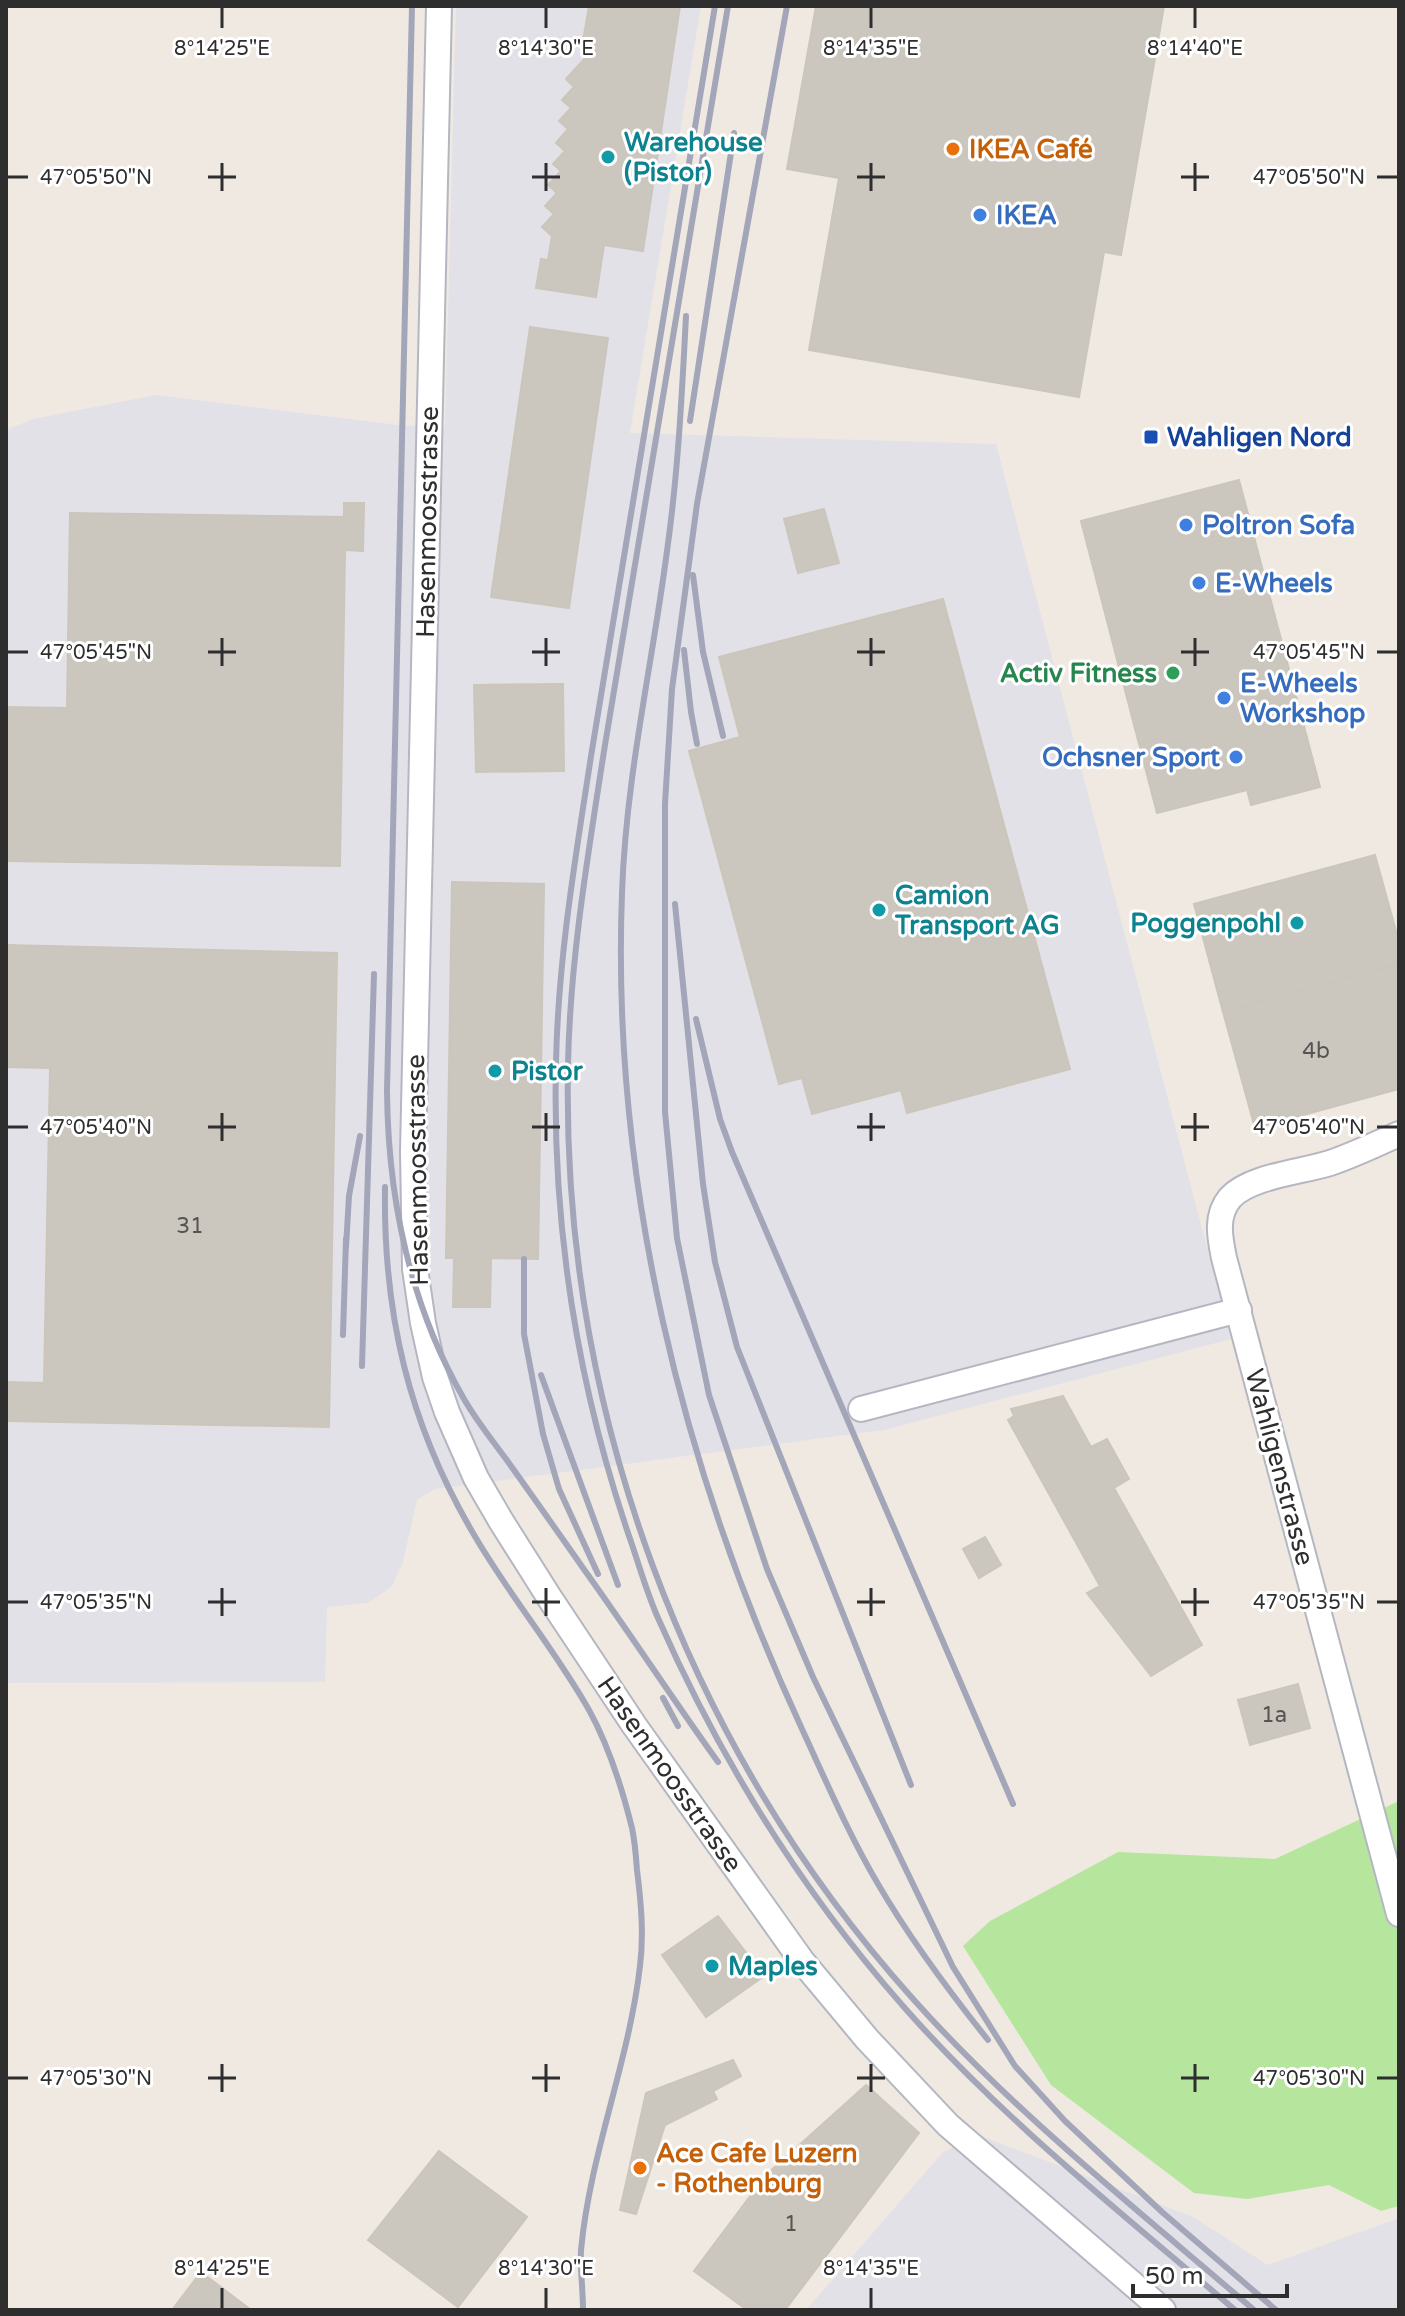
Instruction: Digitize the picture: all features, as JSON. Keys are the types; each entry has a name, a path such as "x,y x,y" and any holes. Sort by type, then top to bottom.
{"street":[{"name":"Hasenmoosstrasse","path":"439,6 413,1151 416,1281 435,1377 467,1458 501,1521 634,1725 802,1961 867,2039 948,2125 1163,2310"},
{"name":"Wahligenstrasse","path":"1399,1134 1328,1164 1239,1191 1229,1200 1221,1215 1219,1230 1399,1914"},
{"path":"861,1409 1239,1310"}],"shaded area":[{"path":"456,6 701,6 630,433 996,444 1231,1339 884,1430 435,1489 417,1500 403,1562 392,1586 368,1603 327,1607 325,1682 6,1683 6,430 33,419 156,395 398,425 445,427"},
{"path":"981,2136 1193,2217 1268,2265 1399,2218 1399,2310 806,2310 943,2152"}],"green space":[{"path":"1399,1801 1399,2206 1381,2211 1329,2185 1247,2199 1194,2193 1051,2085 963,1946 990,1921 1118,1852 1275,1859"}],"building":[{"name":"Warehouse (Pistor)","path":"589,6 680,6 643,251 604,245 596,297 536,288 541,259 548,260 552,236 542,227 554,214 545,206 557,193 548,185 561,171 553,164 565,151 556,143 568,129 559,121 571,108 562,100 574,87 566,79 588,55 589,48 582,47"},
{"name":"IKEA","path":"816,6 1164,6 1121,255 1104,252 1079,397 809,350 839,178 787,169"},
{"path":"530,327 608,338 569,608 491,597"},
{"path":"1239,480 1320,787 1251,805 1247,790 1157,813 1081,521"},
{"path":"344,503 364,503 363,551 345,550 340,866 6,861 6,707 67,708 70,513 344,517"},
{"path":"824,509 839,563 798,573 784,519"},
{"name":"Camion Transport AG","path":"943,599 1070,1069 907,1113 901,1090 812,1114 802,1078 779,1084 689,751 740,737 719,657"},
{"path":"563,684 564,771 476,772 474,685"},
{"name":"Poggenpohl","path":"1375,855 1399,942 1399,964 1223,1012 1194,904"},
{"name":"Pistor","path":"452,882 544,884 538,1259 491,1258 490,1307 453,1307 454,1258 446,1258"},
{"path":"6,945 337,953 329,1427 6,1421 6,1382 44,1383 50,1068 6,1067"},
{"name":"Poggenpohl","path":"1399,964 1399,1089 1255,1128 1223,1012"},
{"path":"1063,1396 1091,1447 1107,1439 1129,1479 1114,1488 1202,1645 1151,1676 1087,1593 1100,1586 1008,1420 1014,1416 1011,1409"},
{"path":"985,1537 1001,1565 979,1578 963,1549"},
{"path":"1298,1684 1310,1728 1250,1745 1238,1700"},
{"name":"Maples","path":"718,1916 764,1976 706,2017 662,1955"},
{"name":"Ace Cafe Luzern - Rothenburg","path":"733,2060 741,2076 713,2091 717,2099 665,2125 636,2214 620,2210 646,2093"},
{"path":"866,2085 919,2133 785,2310 747,2310 694,2271 766,2175"},
{"path":"439,2151 527,2217 458,2307 368,2240"},
{"path":"201,2272 251,2310 172,2310"}],"railway":[{"path":"412,6 387,1091 388,1131 398,1211 416,1289 445,1363 464,1399 718,1762"},
{"path":"715,6 592,750 560,984 556,1063 558,1183 571,1301 595,1418 646,1587 682,1670 736,1772 830,1916 903,2006 980,2087 1063,2164 1235,2310"},
{"path":"728,6 604,751 572,986 568,1065 571,1193 587,1320 614,1444 652,1565 702,1682 762,1794 833,1901 914,2000 994,2082 1079,2160 1254,2310"},
{"path":"787,6 697,504 672,689 665,804 665,1112 677,1238 709,1395 767,1569 813,1677 953,1967 1015,2066 1065,2121 1162,2212 1276,2310"},
{"path":"690,421 734,133"},
{"path":"686,316 671,522 624,849 622,1001 629,1108 642,1215 663,1322 689,1426 759,1630 867,1865 916,1944 988,2040"},
{"path":"693,575 703,652 723,736"},
{"path":"684,650 697,744"},
{"path":"675,904 703,1184 715,1262 737,1347 911,1785"},
{"path":"362,1366 374,974"},
{"path":"696,1019 720,1119 732,1152 1013,1804"},
{"path":"346,1247 349,1196 360,1136"},
{"path":"385,1187 389,1279 395,1324 404,1367 432,1451 473,1533 589,1710 614,1768 633,1833 642,1918 640,1966 635,2002 586,2214 581,2250 583,2310"},
{"path":"343,1335 346,1239"},
{"path":"524,1259 524,1334 543,1434 559,1489 598,1574"},
{"path":"541,1375 618,1585"},
{"path":"663,1698 678,1726"}],"place":[{"name":"IKEA Café","path":"953,149"},
{"name":"Warehouse (Pistor)","path":"608,157"},
{"name":"IKEA","path":"980,215"},
{"name":"Wahligen Nord","path":"1151,437"},
{"name":"Poltron Sofa","path":"1186,525"},
{"name":"E-Wheels","path":"1199,583"},
{"name":"Activ Fitness","path":"1173,673"},
{"name":"E-Wheels Workshop","path":"1224,698"},
{"name":"Ochsner Sport","path":"1236,757"},
{"name":"Camion Transport AG","path":"879,910"},
{"name":"Poggenpohl","path":"1297,923"},
{"name":"Pistor","path":"495,1071"},
{"name":"Maples","path":"712,1966"},
{"name":"Ace Cafe Luzern - Rothenburg","path":"640,2168"}]}
